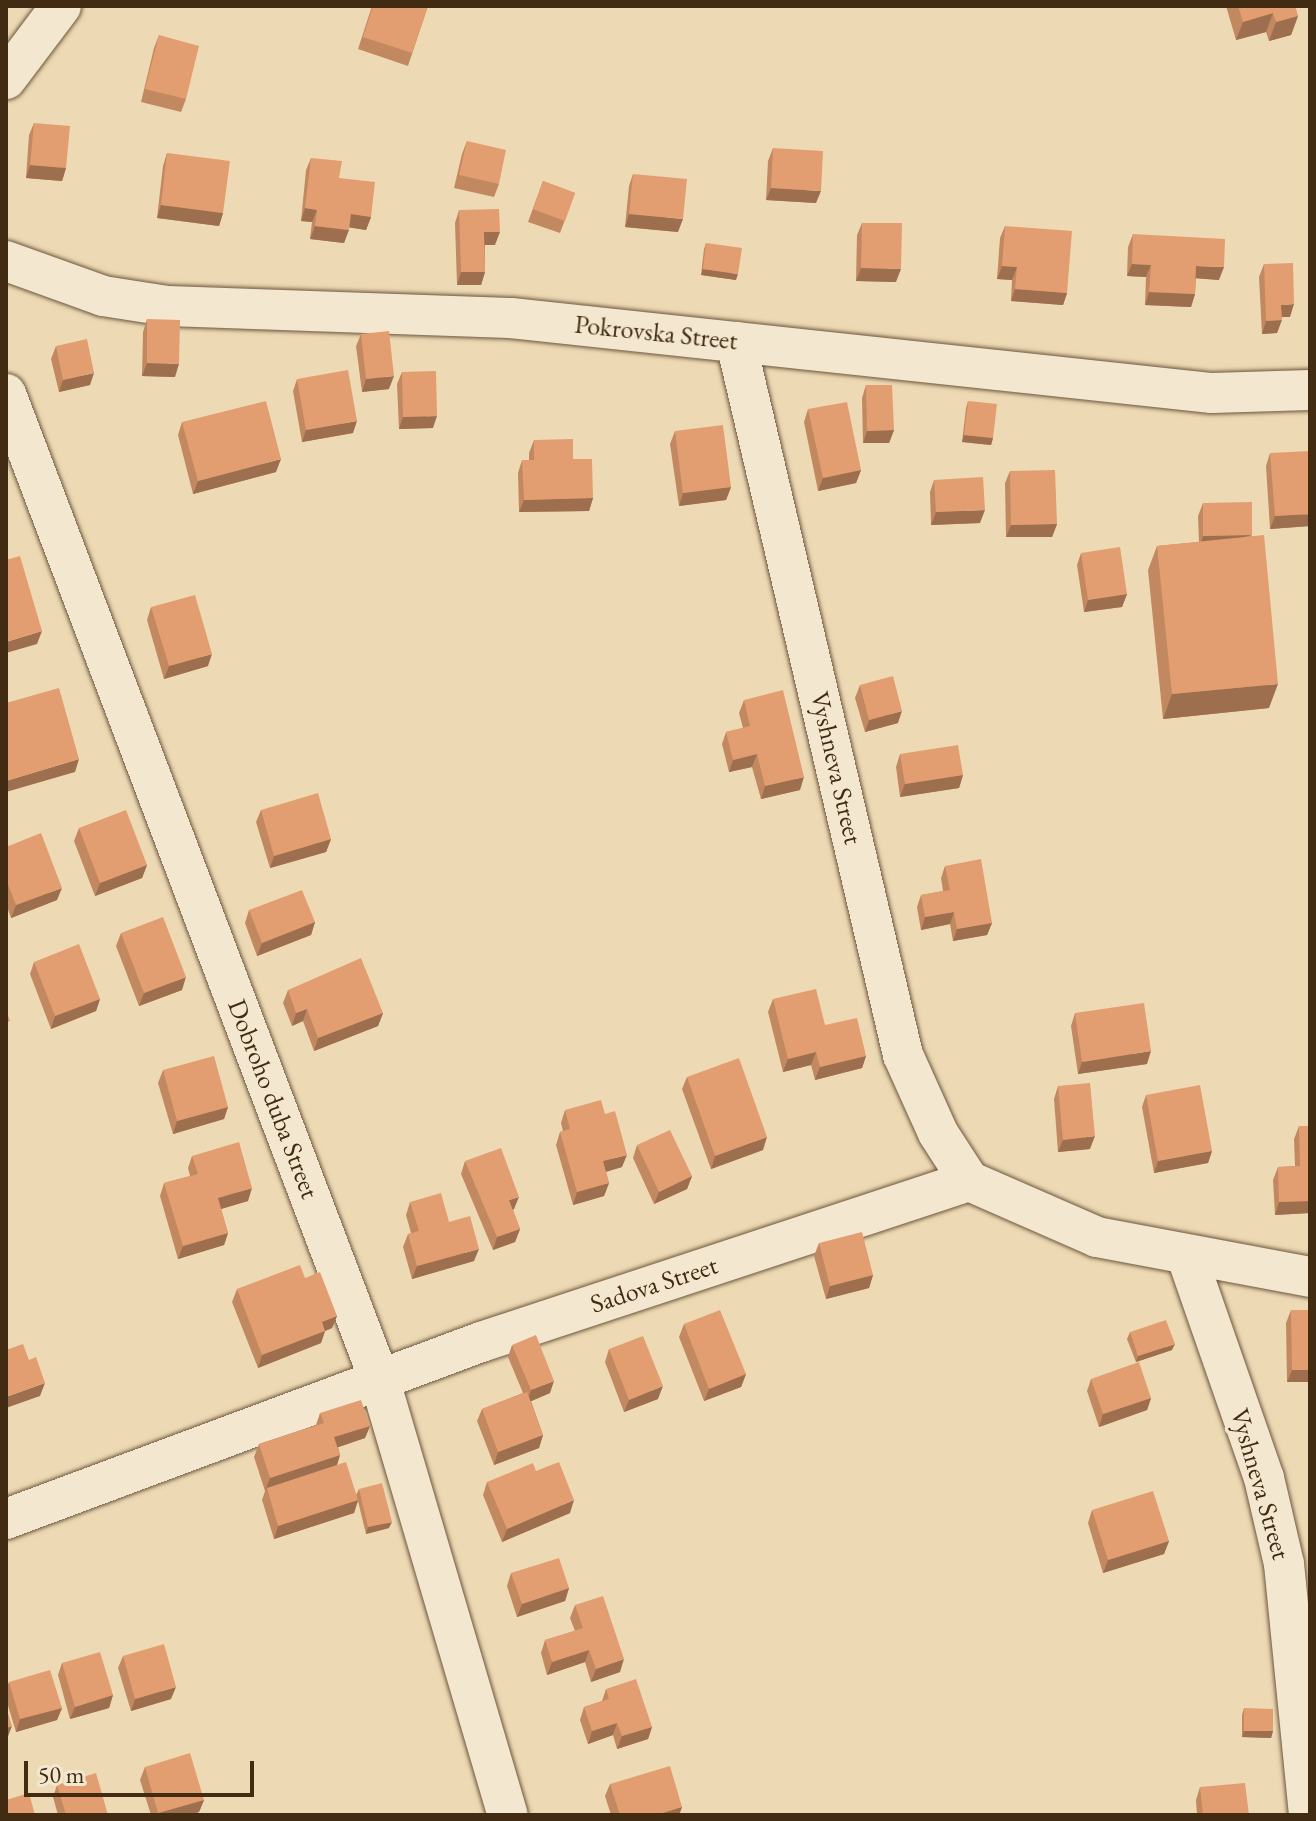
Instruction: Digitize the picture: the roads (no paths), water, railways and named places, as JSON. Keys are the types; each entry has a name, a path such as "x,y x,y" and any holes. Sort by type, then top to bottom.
{"street":[{"path":"8,69 61,6"},
{"name":"Pokrovska Street","path":"6,261 103,296 167,306 511,318 1212,393 1310,390"},
{"name":"Vyshneva Street","path":"736,342 903,1055 938,1133 969,1181"},
{"name":"Dobroho duba Street","path":"6,394 380,1381 508,1815"},
{"path":"969,1181 1097,1237 1187,1257 1310,1277"},
{"name":"Sadova Street","path":"6,1519 481,1342 969,1181"},
{"name":"Vyshneva Street","path":"1187,1257 1264,1478 1284,1564 1309,1815"}]}
